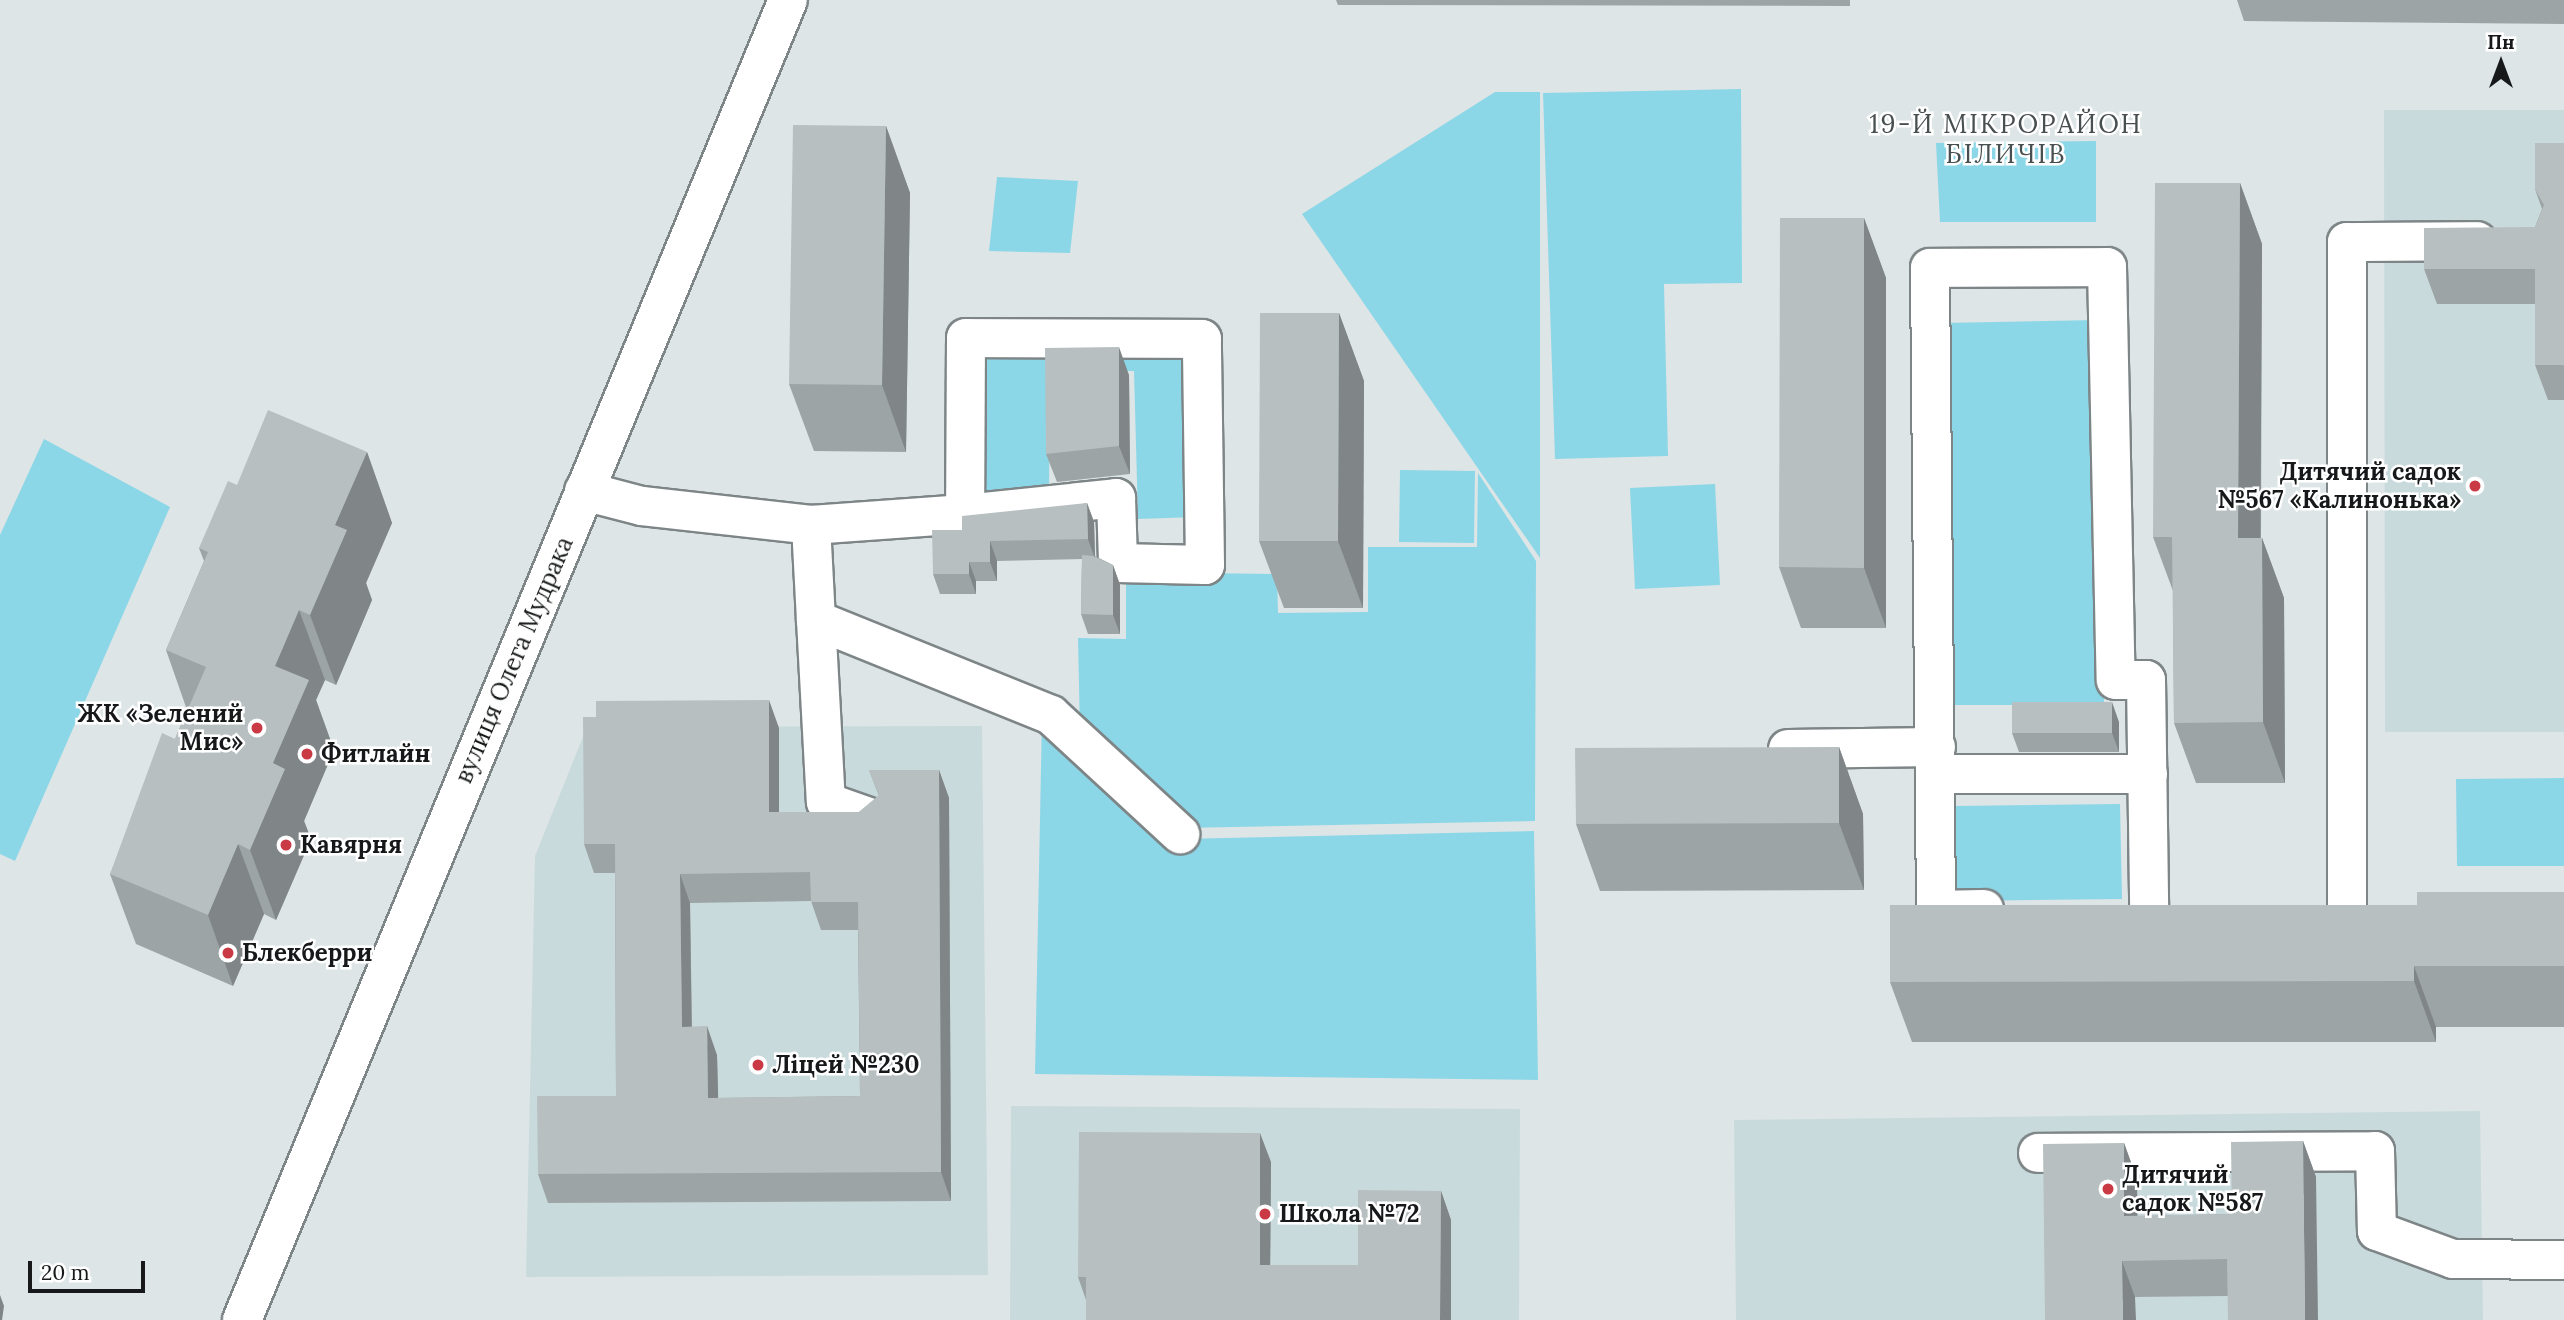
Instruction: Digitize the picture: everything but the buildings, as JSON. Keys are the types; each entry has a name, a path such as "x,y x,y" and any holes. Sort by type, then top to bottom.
{"street":[{"name":"вулиця Олега Мудрака","path":"242,1320 788,0"},
{"path":"2347,907 2347,242 2508,241"},
{"path":"2016,909 1936,910 1937,761 1930,268 2107,267 2116,680 2146,680 2149,908"},
{"path":"584,491 642,506 811,525 965,514 1116,498 1118,563 1205,565 1202,339 966,338 965,514"},
{"path":"811,525 826,802 869,817"},
{"path":"816,621 1051,715 1180,834"},
{"path":"1756,750 2148,774"},
{"path":"2307,907 2387,907"},
{"path":"2109,908 2189,908"},
{"path":"2038,1153 2375,1151 2376,1231 2453,1259 2564,1260"}],"shaded area":[{"path":"1741,89 1742,283 1664,284 1668,456 1555,459 1543,93"},
{"path":"1495,92 1540,92 1540,558 1302,214"},
{"name":"Дитячий садок №567 «Калинонька»","path":"2384,110 2564,110 2564,732 2385,732"},
{"path":"2096,141 2096,222 1940,222 1936,143"},
{"path":"997,177 1078,181 1070,253 989,251"},
{"path":"2099,320 2104,705 1946,705 1941,323"},
{"path":"970,341 1195,343 1196,517 1138,519 1134,371 1050,370 1049,491 970,491"},
{"path":"44,439 170,507 15,861 0,854 0,535"},
{"path":"1400,470 1475,471 1474,543 1399,542"},
{"path":"1478,473 1536,561 1535,821 1183,828 1080,732 1078,638 1126,639 1126,572 1277,574 1278,613 1368,612 1368,547 1477,547"},
{"path":"1715,484 1720,585 1635,589 1630,488"},
{"path":"1042,716 1178,839 1534,831 1538,1080 1035,1074"},
{"name":"Ліцей №230","path":"982,726 988,1275 526,1277 535,856 587,727"},
{"path":"2564,778 2564,866 2457,866 2456,779"},
{"path":"2120,804 2122,899 1957,901 1954,806"},
{"name":"Школа №72","path":"1011,1106 1520,1109 1519,1320 1010,1320"},
{"name":"Дитячий садок №587","path":"2480,1111 2483,1320 1736,1320 1734,1120"}],"place":[{"name":"Дитячий садок №567 «Калинонька»","path":"2475,486"},
{"name":"ЖК «Зелений Мис»","path":"257,728"},
{"name":"Фитлайн","path":"307,754"},
{"name":"Кавярня","path":"286,845"},
{"name":"Блекберри","path":"228,953"},
{"name":"Ліцей №230","path":"758,1065"},
{"name":"Дитячий садок №587","path":"2108,1189"},
{"name":"Школа №72","path":"1265,1214"}],"district":[{"name":"19-Й МІКРОРАЙОН БІЛИЧІВ","path":"2006,139"}]}
